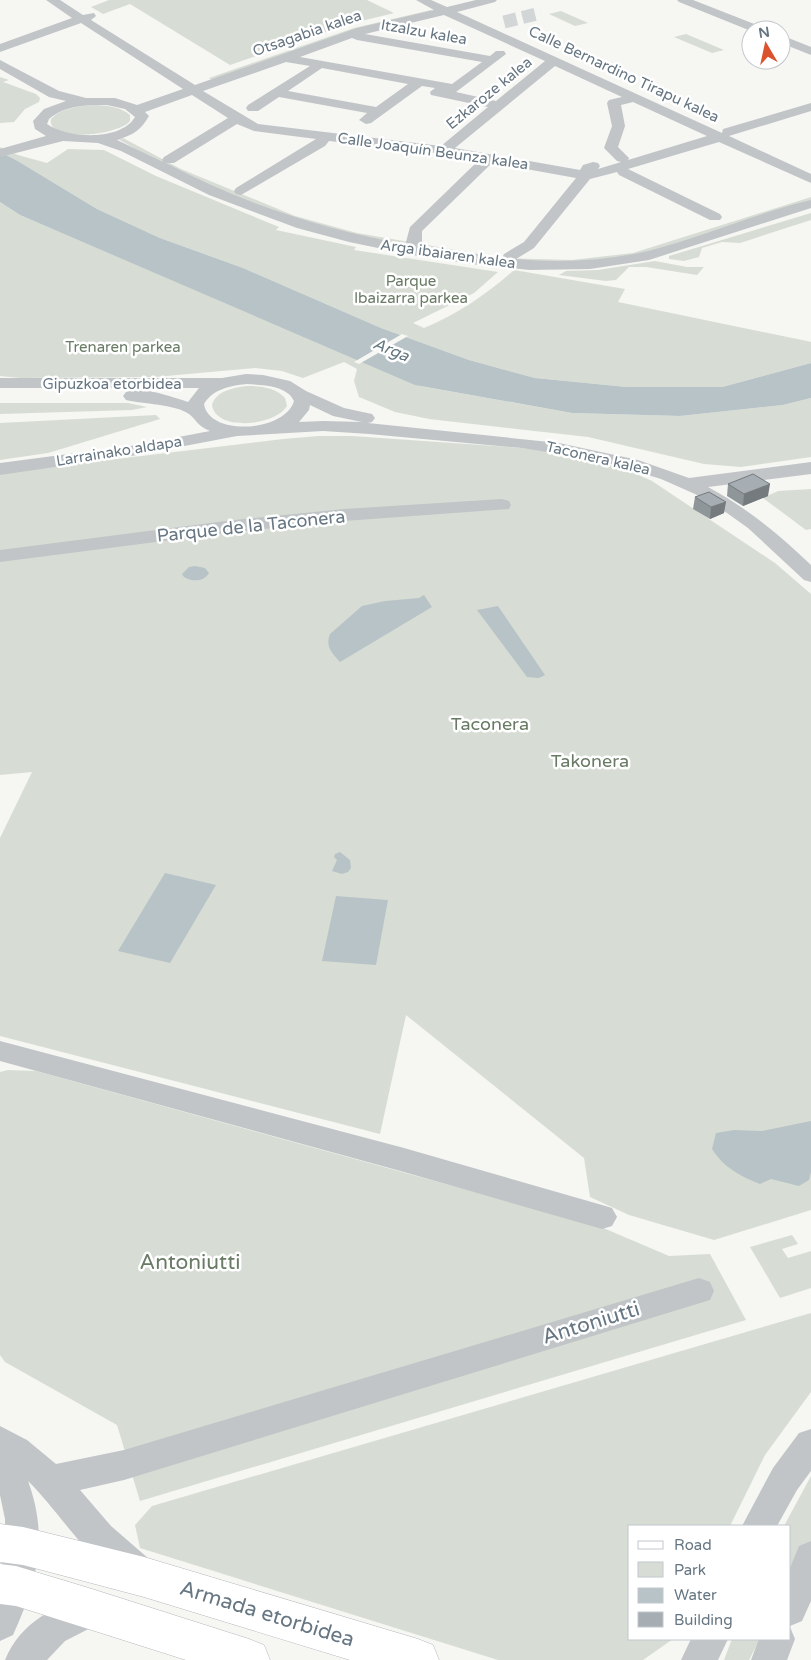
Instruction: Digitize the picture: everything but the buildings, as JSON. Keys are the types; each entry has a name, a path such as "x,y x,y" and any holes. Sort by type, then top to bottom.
{"main road":[{"name":"Armada etorbidea","path":"12,1544 144,1577 418,1660"},
{"path":"4,1606 92,1608 248,1660"}],"street":[{"name":"Calle Joaquín Beunza kalea","path":"52,0 86,17 193,85 243,113 280,130"},
{"name":"Calle Joaquín Beunza kalea","path":"65,0 86,17"},
{"name":"Calle Bernardino Tirapu kalea","path":"422,0 446,6 497,24 811,179"},
{"name":"Otsagabia kalea","path":"137,110 193,85 349,27 470,0"},
{"name":"Otsagabia kalea","path":"122,104 286,57 350,35 446,6 490,0"},
{"path":"683,0 741,23"},
{"name":"Calle Bernardino Tirapu kalea","path":"446,6 519,44 635,97 719,134 811,170"},
{"path":"0,48 86,17"},
{"name":"Itzalzu kalea","path":"350,35 493,60"},
{"path":"791,43 811,51"},
{"path":"450,91 509,48 519,44"},
{"path":"286,57 450,91 498,105"},
{"name":"Ezkaroze kalea","path":"444,150 554,60"},
{"path":"0,64 54,94 83,102 122,104 137,110 142,116 140,122 134,128 117,135 96,138 62,137 0,153"},
{"path":"253,108 317,67"},
{"name":"Calle Joaquín Beunza kalea","path":"193,85 237,118 254,127 444,150 585,175"},
{"path":"342,138 415,85"},
{"path":"277,93 378,111"},
{"path":"54,94 56,102 54,108"},
{"path":"635,97 614,103 619,116 620,127 611,148 623,165 715,217"},
{"path":"40,126 43,116 54,108 83,102"},
{"path":"585,175 811,107"},
{"path":"169,160 237,118"},
{"path":"40,126 44,130 62,137"},
{"path":"4,141 40,126"},
{"name":"Arga ibaiaren kalea","path":"134,128 132,135 184,168 320,221 508,263 629,250 811,192"},
{"path":"508,263 529,245 585,175 588,168 623,165 719,134"},
{"path":"241,191 320,143 326,136"},
{"name":"Arga ibaiaren kalea","path":"96,138 113,141 173,173 287,221 371,242 475,261 556,266 605,263 647,255 811,204"},
{"path":"414,242 415,230 490,157"},
{"name":"Gipuzkoa etorbidea","path":"0,383 223,382 246,379 272,380 292,388 299,394"},
{"path":"196,412 195,404 204,392 223,382"},
{"path":"239,431 262,430 279,426 292,419 300,411 302,402 299,394"},
{"name":"Taconera kalea","path":"299,394 339,412 412,431"},
{"name":"Gipuzkoa etorbidea","path":"0,395 138,396 160,399 196,412 201,419 217,427 239,431"},
{"name":"Larrainako aldapa","path":"0,463 136,445 166,436 196,412"},
{"name":"Taconera kalea","path":"262,430 324,426 412,431 561,448 623,461 657,472 717,499 757,526 811,576"},
{"name":"Larrainako aldapa","path":"0,469 137,450 239,431"},
{"path":"686,484 811,468"},
{"name":"Parque de la Taconera","path":"0,556 234,526 502,505"},
{"path":"0,1051 404,1160 602,1217"},
{"name":"Antoniutti","path":"52,1480 124,1465 698,1291"},
{"path":"0,1441 19,1451 52,1480 95,1533 144,1577"},
{"path":"761,1525 785,1479 811,1444"},
{"path":"0,1459 10,1474 21,1510 12,1544 4,1606"},
{"path":"791,1606 811,1558"},
{"path":"23,1660 52,1628 92,1608"},
{"path":"699,1660 709,1640"},
{"path":"769,1660 777,1640"}],"green space":[{"path":"109,0 367,0 394,13 349,24 230,65 130,4 103,14 91,7"},
{"path":"431,10 434,11 212,80 209,78 354,28"},
{"path":"561,11 588,23 575,26 549,14"},
{"path":"686,34 724,50 712,53 674,37"},
{"path":"0,77 9,80 3,82 36,94 40,98 39,102 25,109 14,122 0,123"},
{"path":"97,105 123,110 130,115 130,121 112,130 84,135 60,132 52,127 51,119 61,112 72,108"},
{"path":"123,138 181,169 295,216 357,233 502,258 572,260 633,253 811,197 811,201 673,245 633,255 579,262 497,261 377,241 288,217 176,172 118,139"},
{"name":"Parque Ibaizarra parkea","path":"0,147 18,155 47,163 68,149 104,150 156,176 279,227 276,230 356,247 354,250 498,272 474,293 413,323 424,328 472,303 514,270 625,289 618,302 811,342 811,363 722,387 627,387 535,378 469,360 381,328 243,268 160,238 97,209 0,152"},
{"name":"Trenaren parkea","path":"0,202 20,215 420,386 572,413 680,416 783,405 811,398 811,457 741,467 704,464 588,437 429,419 395,412 359,397 354,381 357,369 344,362 303,378 282,371 255,368 155,377 20,378 0,376"},
{"path":"811,213 811,220 740,243 722,242 702,248 699,257 684,261 669,259 669,256"},
{"path":"655,261 687,267 704,267 697,275 646,267 629,267 616,280 606,281 559,275 566,271 598,270"},
{"path":"246,386 262,387 277,391 285,398 287,406 280,413 259,422 234,422 216,414 212,405 217,396 231,389"},
{"path":"0,403 128,403 147,407 132,410 0,414"},
{"path":"156,415 160,419 48,453 0,460 0,423"},
{"name":"Takonera","path":"319,436 352,436 523,448 577,456 625,469 652,481 775,563 811,594 811,1210 714,1240 629,1215 590,1197 584,1158 406,1015 380,1134 0,1036 0,838 32,772 0,775 0,473"},
{"path":"811,489 811,529 806,530 763,498 778,491"},
{"path":"8,1070 36,1071 601,1227 669,1256 710,1254 746,1320 140,1501 117,1425 5,1362 0,1355 0,1072"},
{"path":"792,1235 798,1244 782,1249 788,1258 811,1251 811,1288 780,1298 750,1247"},
{"path":"811,1313 811,1392 765,1455 730,1525 628,1525 628,1640 672,1640 643,1660 498,1660 140,1548 135,1525 152,1506"},
{"path":"811,1476 811,1546 791,1582 791,1525 785,1525"},
{"path":"732,1640 759,1640 749,1660 724,1660"}],"water":[{"name":"Arga","path":"0,152 97,209 160,238 243,268 381,328 469,360 535,378 627,387 722,387 811,363 811,398 783,405 680,416 572,413 415,385 20,215 0,202"},
{"path":"189,567 205,568 209,573 201,580 191,580 184,577 182,574"},
{"path":"424,595 432,607 340,662 332,653 328,643 330,634 362,606 385,601 419,598"},
{"path":"498,606 545,675 539,678 527,677 477,610"},
{"path":"340,852 350,860 351,868 348,872 342,874 332,871 337,860 334,857 335,854"},
{"path":"165,873 216,885 170,963 118,951"},
{"path":"336,896 388,900 376,965 322,961"},
{"path":"811,1121 811,1172 809,1180 799,1186 771,1179 760,1184 727,1166 712,1149 716,1133 734,1130 762,1131"}],"pier":[{"path":"402,334 408,336 359,364 354,362"}],"tunnel":[{"path":"504,22 541,13"}],"park label":[{"name":"Taconera","path":"490,724"}]}
